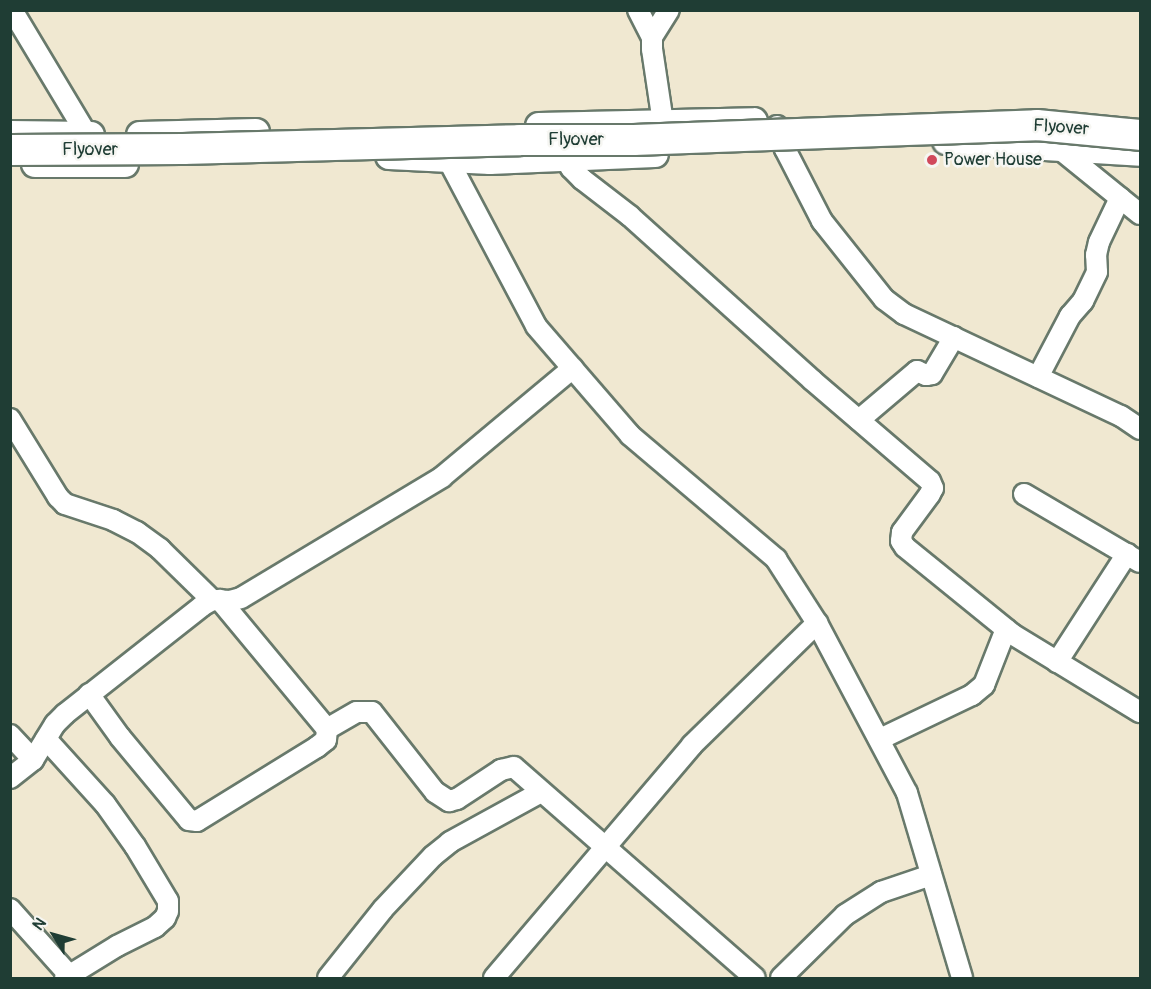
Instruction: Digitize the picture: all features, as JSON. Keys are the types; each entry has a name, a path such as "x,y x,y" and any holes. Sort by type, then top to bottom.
{"highway":[{"name":"Flyover","path":"10,150 634,140 1036,125 1140,135"}],"main road":[{"path":"10,134 88,135 1054,116 1140,122"},
{"path":"10,163 241,161 352,154 490,161 954,140 1140,153"}],"street":[{"path":"12,10 88,135 101,164"},
{"path":"638,10 652,37 667,153"},
{"path":"652,37 669,10"},
{"path":"1054,116 1057,147 1140,214"},
{"path":"775,120 785,149 822,222 884,299 904,314 1121,416 1140,429"},
{"path":"555,125 565,157 582,179 630,216 930,481 933,488 902,532 905,547 1006,629 1140,712"},
{"path":"432,128 536,326 630,435 776,559 817,623 907,793 962,978"},
{"path":"1038,377 1070,316 1083,301 1097,272 1096,255 1099,242 1120,198"},
{"path":"859,420 917,371 926,375 932,374 954,337"},
{"path":"10,778 33,759 55,724 89,694 216,600 230,601 241,598 442,477 573,369"},
{"path":"10,418 58,497 65,504 113,520 137,532 160,549 216,600 327,729 326,741 197,821 189,820 120,737 89,694"},
{"path":"1024,494 1134,558 1057,662"},
{"path":"494,978 692,745 817,623"},
{"path":"880,740 972,695 984,685 1006,629"},
{"path":"327,729 357,712 372,712 435,792 449,801 457,799 508,767 519,770 605,849 755,978"},
{"path":"10,735 33,759"},
{"path":"10,909 67,977 117,946 155,927 165,918 168,901 135,846 105,804 46,739"},
{"path":"328,978 383,909 427,861 450,842 541,792"},
{"path":"781,978 845,915 880,892 931,875"}],"place":[{"name":"Power House","path":"932,160"}]}
